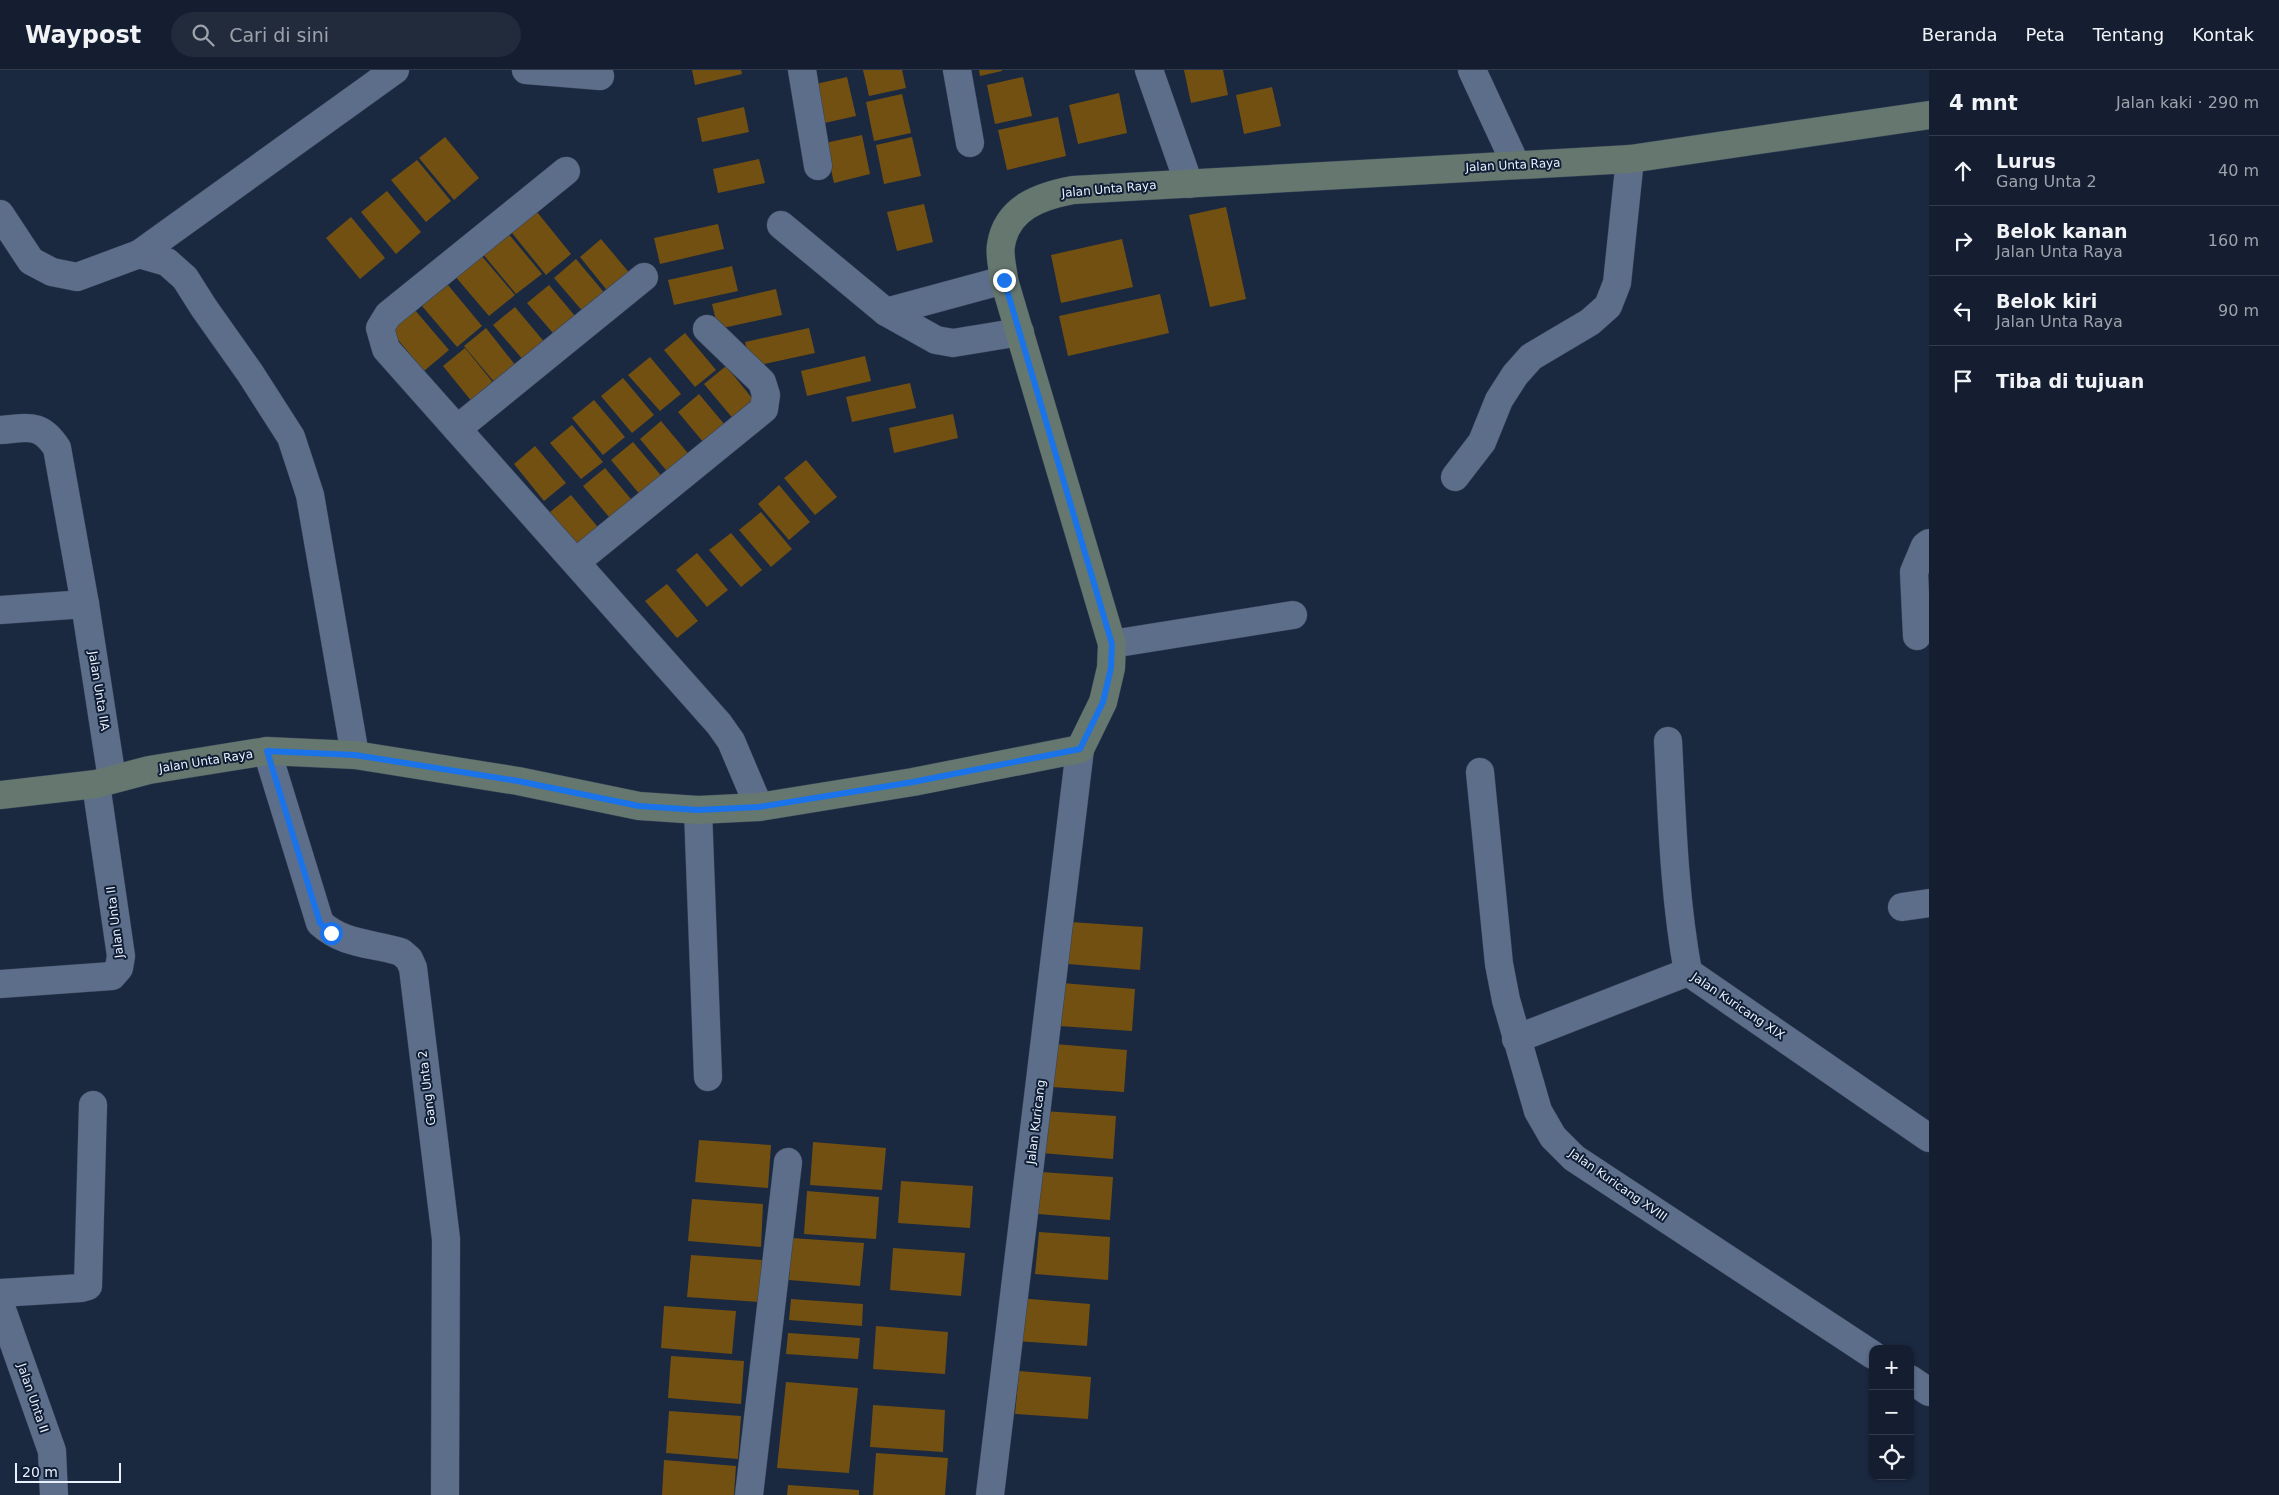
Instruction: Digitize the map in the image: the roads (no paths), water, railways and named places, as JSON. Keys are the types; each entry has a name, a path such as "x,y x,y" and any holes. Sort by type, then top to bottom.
{"street":[{"path":"0,214 31,261 52,272 77,277 139,254 395,70"},
{"path":"526,70 600,76"},
{"path":"802,70 818,166"},
{"path":"957,70 970,143"},
{"path":"1150,70 1188,184"},
{"path":"1472,70 1516,165"},
{"name":"Jalan Unta Raya","path":"0,795 104,781 149,770 267,751 355,755 518,781 639,806 698,810 759,807 913,782 1080,749 1103,702 1111,668 1112,644 1004,280 1001,245 1010,220 1026,205 1049,195 1074,190 1630,158 1929,115"},
{"path":"1454,477 1482,442 1499,400 1515,375 1531,357 1590,322 1608,306 1617,283 1630,158"},
{"path":"566,171 388,315 380,328 386,349 720,724 731,740 759,807"},
{"path":"781,225 886,312 936,340 945,343 1020,332"},
{"path":"139,254 167,262 185,278 292,437 310,495 355,755"},
{"path":"457,429 644,277"},
{"path":"886,312 1004,280"},
{"path":"576,562 764,409 766,395 762,382 707,329"},
{"name":"Jalan Unta IIA","path":"0,430 35,428 48,435 57,448 85,604 104,781"},
{"path":"1917,636 1914,572 1925,546 1929,544"},
{"path":"0,610 85,604"},
{"path":"1112,644 1293,615"},
{"name":"Jalan Kuricang XIX","path":"1668,741 1674,864 1682,943 1688,972 1929,1138"},
{"name":"Jalan Kuricang","path":"990,1495 1080,749"},
{"name":"Gang Unta 2","path":"267,751 320,923 340,938 401,952 409,959 413,968 446,1239 445,1495"},
{"name":"Jalan Kuricang XVIII","path":"1480,772 1498,964 1516,1039 1538,1111 1553,1137 1574,1158 1869,1352"},
{"name":"Jalan Unta II","path":"0,984 112,976 119,968 121,956 104,781"},
{"path":"698,810 708,1077"},
{"path":"1902,907 1929,902"},
{"path":"1516,1039 1688,972"},
{"path":"0,1293 88,1286 93,1105"},
{"path":"749,1495 788,1162"},
{"name":"Jalan Unta II","path":"0,1304 52,1451 54,1495"},
{"path":"1914,1383 1929,1392"}]}
